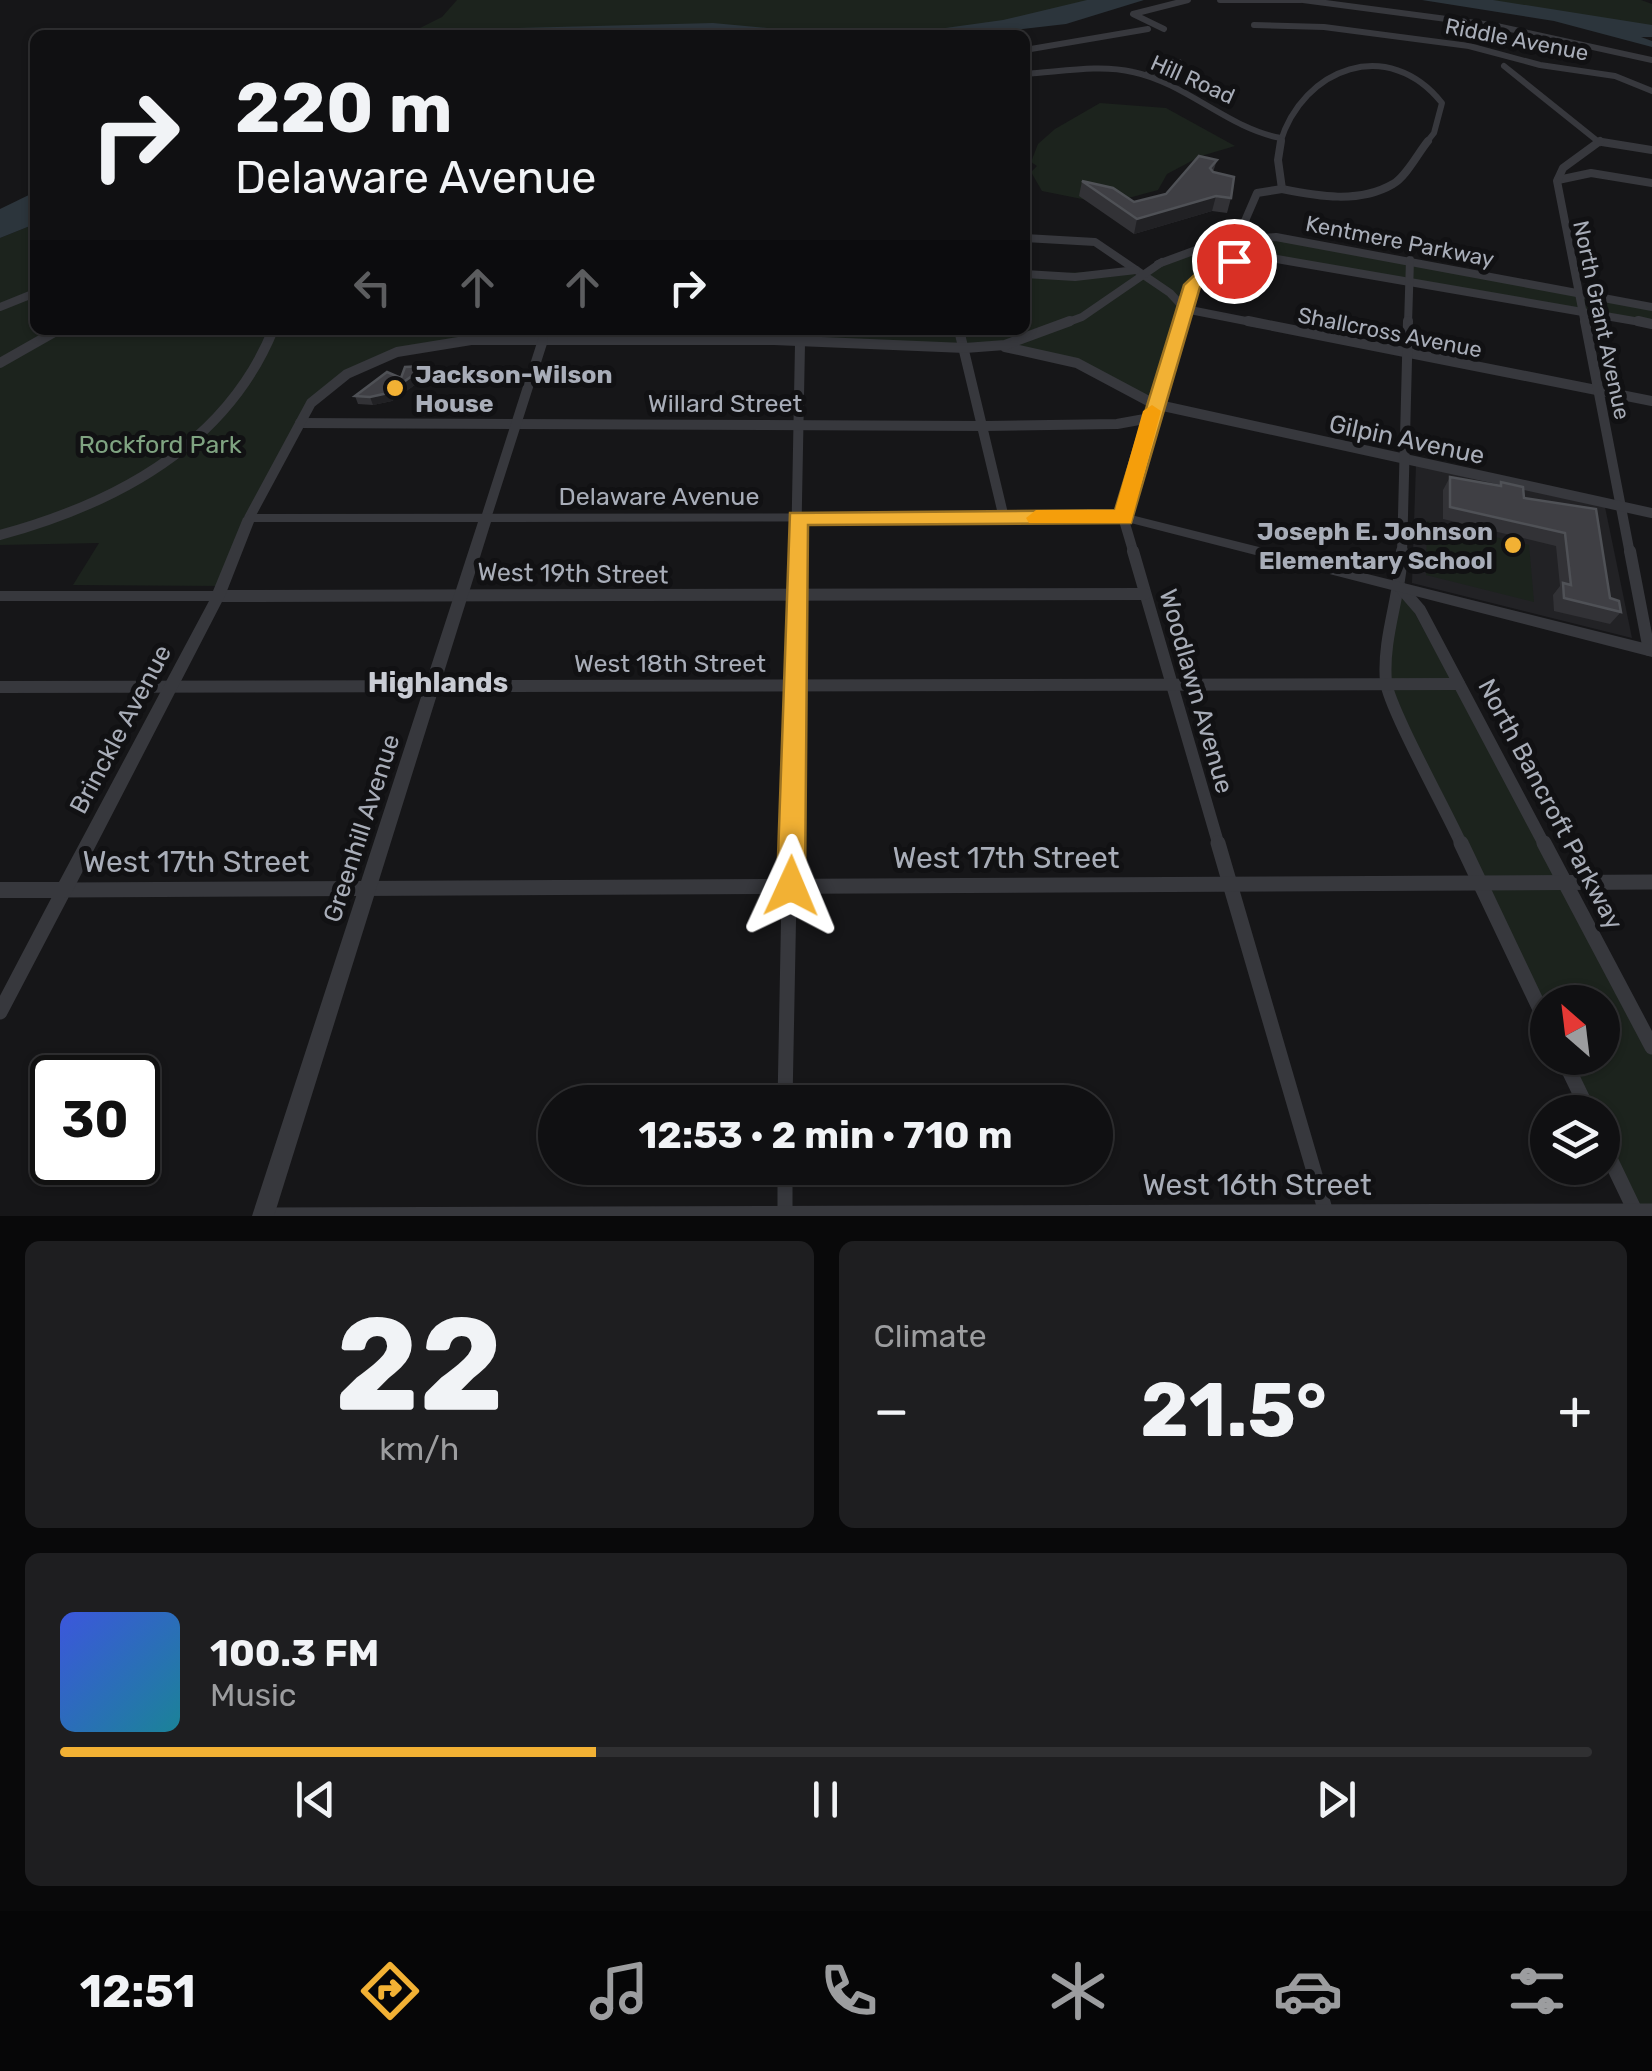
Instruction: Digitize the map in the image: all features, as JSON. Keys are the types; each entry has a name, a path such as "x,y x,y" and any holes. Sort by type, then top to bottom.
{"street":[{"path":"1164,29 1133,14 1188,0"},
{"path":"1220,0 1302,0 1451,18 1652,60"},
{"name":"Riddle Avenue","path":"1254,25 1324,27 1469,46 1540,65 1615,76 1652,91"},
{"path":"1030,49 1148,29"},
{"path":"1504,66 1602,142 1652,150"},
{"name":"Hill Road","path":"1030,74 1113,69 1145,75 1180,95 1227,112 1259,134 1281,138"},
{"path":"1145,75 1164,69"},
{"path":"1238,236 1257,193 1282,189 1325,197 1353,196 1394,184 1434,133 1442,103 1434,89 1405,74 1358,70 1318,82 1281,138 1276,172 1282,189"},
{"path":"1557,181 1563,168 1602,142"},
{"path":"1557,181 1582,175 1652,183"},
{"name":"North Grant Avenue","path":"1557,181 1650,650"},
{"name":"Kentmere Parkway","path":"1030,274 1075,277 1132,271 1204,243 1238,236 1288,238 1652,307"},
{"path":"1030,238 1095,242 1162,288 1185,309"},
{"name":"Kentmere Parkway","path":"1192,285 1210,270 1234,261 1296,260 1652,324"},
{"path":"1410,260 1401,588 1392,602 1386,684 1530,988"},
{"path":"249,518 311,403 336,381 398,352 458,340 996,346 1068,323 1130,288 1162,262"},
{"path":"1124,518 1154,404 1192,285 1130,288"},
{"path":"0,307 30,295"},
{"name":"Shallcross Avenue","path":"1185,309 1652,401"},
{"path":"0,363 49,335"},
{"path":"0,535 92,505 152,471 247,382 272,335"},
{"path":"785,1085 799,422 800,344 796,335"},
{"path":"961,335 1004,518"},
{"name":"Greenhill Avenue","path":"263,1216 543,340"},
{"name":"Gilpin Avenue","path":"996,346 1077,363 1154,404 1652,513"},
{"name":"Willard Street","path":"300,423 799,422 985,426 1117,424 1150,418"},
{"name":"Delaware Avenue","path":"249,518 1124,518 1650,650"},
{"name":"Brinckle Avenue","path":"0,1012 218,596 249,518"},
{"name":"Woodlawn Avenue","path":"1124,518 1326,1214"},
{"name":"North Bancroft Parkway","path":"1401,588 1420,610 1652,1047"},
{"name":"West 19th Street","path":"3,599 1145,594"},
{"name":"West 18th Street","path":"0,687 1459,684"},
{"name":"West 17th Street","path":"0,890 1652,882"},
{"path":"1620,1174 1642,1213"},
{"path":"786,1185 786,1215"},
{"name":"West 16th Street","path":"263,1216 1642,1213"}],"shaded area":[{"path":"1087,0 1144,0 1066,24 1014,30 931,30 1003,20"},
{"path":"1422,0 1493,0 1652,25 1652,37 1641,37 1652,41 1652,47 1554,21"},
{"path":"713,23 789,30 472,30"},
{"path":"30,194 30,226 0,238 0,209"},
{"name":"Joseph E. Johnson Elementary School","path":"1416,464 1605,507 1632,638 1412,583"}],"green space":[{"path":"457,0 1117,0 974,30 416,30 442,17"},
{"path":"1453,0 1641,0 1652,4 1652,31"},
{"path":"1100,103 1166,108 1235,146 1201,156 1167,174 1158,190 1121,200 1117,206 1042,191 1031,172 1037,166 1031,162 1038,144 1055,129"},
{"name":"Rockford Park","path":"30,226 30,335 1030,335 1030,274 1104,271 1143,278 1198,248 1228,239 1259,236 1652,307 1652,324 1258,258 1204,274 1192,285 1154,404 1103,374 996,346 445,342 360,367 305,412 223,586 73,585 99,543 0,545 0,238"},
{"path":"1427,521 1529,545 1534,602 1426,575"},
{"path":"1401,588 1618,985 1530,985 1530,990 1386,685"},
{"path":"1620,988 1652,1047 1652,1216 1638,1216 1620,1178 1620,1095 1581,1095 1571,1075 1620,1075"}],"building":[{"path":"1199,156 1217,160 1210,168 1213,172 1234,177 1231,198 1216,196 1137,219 1082,181 1113,188 1134,202 1166,194"},
{"path":"426,366 388,393 355,396 387,372 401,378 405,367"},
{"path":"1450,477 1501,486 1501,482 1523,487 1524,498 1596,509 1610,598 1619,601 1621,612 1564,598 1563,583 1571,585 1565,533 1450,507"}],"slow traffic":[{"path":"1036,518 1124,518 1152,411"}],"place":[{"name":"Jackson-Wilson House","path":"395,388"},
{"name":"Joseph E. Johnson Elementary School","path":"1513,545"}],"district":[{"name":"Highlands","path":"438,682"}],"route":[{"path":"791,886 797,518 1124,518 1154,404 1192,285 1210,270 1234,261"}]}
